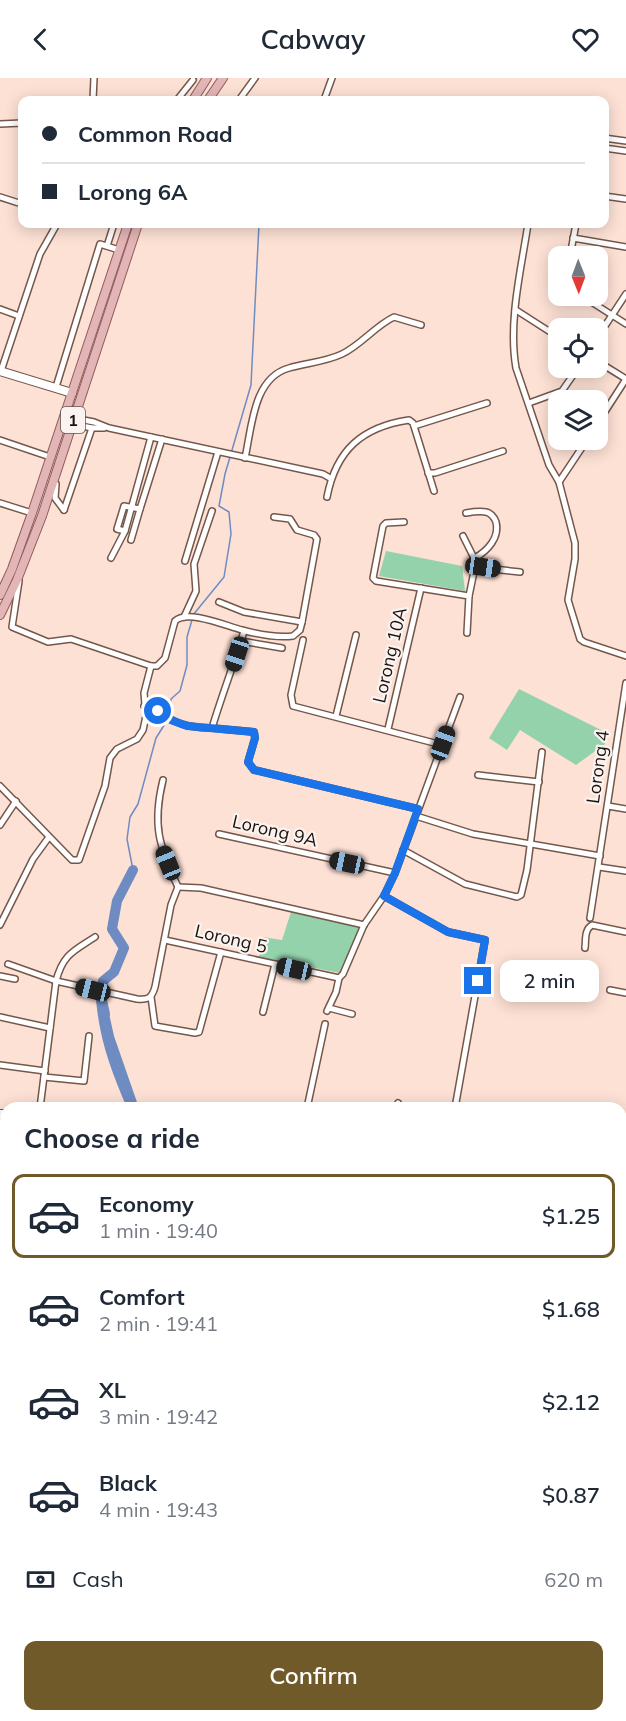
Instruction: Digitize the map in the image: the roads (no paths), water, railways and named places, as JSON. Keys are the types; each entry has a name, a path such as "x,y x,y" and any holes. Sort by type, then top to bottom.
{"main road":[{"path":"196,96 207,78"},
{"path":"211,96 223,78"},
{"name":"1","path":"0,595 32,513 127,228"},
{"name":"1","path":"0,615 21,570 57,471 137,228"}],"street":[{"path":"93,96 94,78"},
{"path":"242,96 255,78"},
{"path":"325,96 332,78"},
{"path":"180,96 191,79 201,88"},
{"path":"0,124 18,123"},
{"path":"609,139 626,141"},
{"path":"609,149 626,151"},
{"path":"0,197 18,203"},
{"path":"609,197 626,199"},
{"path":"55,228 39,254 1,371 72,393"},
{"path":"56,387 103,245 112,228"},
{"path":"527,228 516,310 514,355 516,368 549,465 559,482 575,543 575,559 568,600 577,634 584,642 626,656"},
{"path":"572,246 575,228"},
{"path":"573,238 626,247"},
{"path":"103,245 119,250"},
{"path":"608,321 626,294"},
{"path":"598,306 626,324"},
{"path":"0,309 20,316"},
{"path":"516,310 548,331"},
{"path":"245,458 259,400 265,383 271,376 288,368 323,361 343,354 394,317 421,325"},
{"path":"608,368 626,379 608,407"},
{"path":"529,403 562,391 571,378"},
{"path":"414,426 488,403"},
{"path":"72,421 94,422 109,428 323,474 330,478"},
{"path":"72,421 92,428 109,428"},
{"path":"327,497 330,478 346,449 360,438 406,421 412,421 414,426 434,491"},
{"path":"57,471 54,496 64,510 92,428"},
{"path":"132,506 151,437"},
{"path":"131,540 162,439"},
{"path":"0,440 50,457"},
{"path":"559,482 580,450"},
{"path":"428,473 435,473 503,451"},
{"path":"185,561 218,452"},
{"path":"0,503 32,513"},
{"path":"111,558 125,531 117,529 124,506 140,509"},
{"path":"186,617 196,591 194,564 212,511"},
{"path":"466,513 488,512 493,515 496,526 495,537 491,544 475,558"},
{"path":"21,570 12,627 52,642 64,638 71,639 151,666 162,663 175,621 186,617 244,631 290,637 298,632 302,622 317,539 314,535 297,530 290,519 274,517"},
{"path":"405,522 386,523 383,526 373,578 376,581 469,596"},
{"path":"463,536 475,558 469,596 467,633"},
{"path":"475,567 520,572"},
{"name":"Lorong 10A","path":"388,729 421,588"},
{"path":"219,602 244,612 302,622"},
{"path":"212,728 244,631"},
{"path":"336,717 356,635"},
{"path":"303,640 291,703 297,707 442,745"},
{"path":"241,641 282,648"},
{"path":"0,786 72,860 79,860 105,786 110,758 117,749 140,736 145,722 144,693 151,666"},
{"name":"Lorong 4","path":"590,918 626,683"},
{"path":"352,1014 328,1010 339,978 343,974 364,925 384,896 395,873 460,697"},
{"path":"144,706 158,711 169,719 193,727 254,732 255,738 248,762 254,770 417,812 472,834 600,856"},
{"path":"616,748 626,749"},
{"path":"403,850 465,884 517,897 521,896 524,892 542,752"},
{"path":"478,775 539,782"},
{"path":"163,780 158,802 158,835 178,887 171,905 152,997 155,1026 199,1032 221,952"},
{"path":"0,825 16,801"},
{"path":"608,806 626,809"},
{"name":"Lorong 9A","path":"219,834 395,873"},
{"path":"0,925 33,859 49,837"},
{"path":"599,867 626,871"},
{"path":"178,887 201,888 364,925"},
{"path":"384,896 448,932 485,940 456,1102"},
{"path":"585,948 588,927 626,932"},
{"path":"41,1102 60,966 68,954 95,937"},
{"name":"Lorong 5","path":"165,940 339,978"},
{"path":"8,964 57,981 108,994 136,999 152,997"},
{"path":"263,1012 275,964"},
{"path":"0,976 15,979"},
{"path":"610,990 626,993"},
{"path":"0,1017 50,1028"},
{"path":"308,1102 325,1024"},
{"path":"0,1065 82,1082 85,1080 89,1036"}],"water":[{"path":"96,1000 106,1000 114,1036 137,1102 125,1102 103,1043"}],"waterway":[{"path":"193,615 224,577 231,534 229,512 219,506 225,474 251,385 259,228"},
{"path":"169,715 171,699 180,691 187,665 187,637 192,620"},
{"path":"133,870 127,839 130,817 138,804 156,738 168,719"},
{"path":"105,1014 102,1000 103,981 114,972 124,948 112,929 117,901 133,870"}]}
